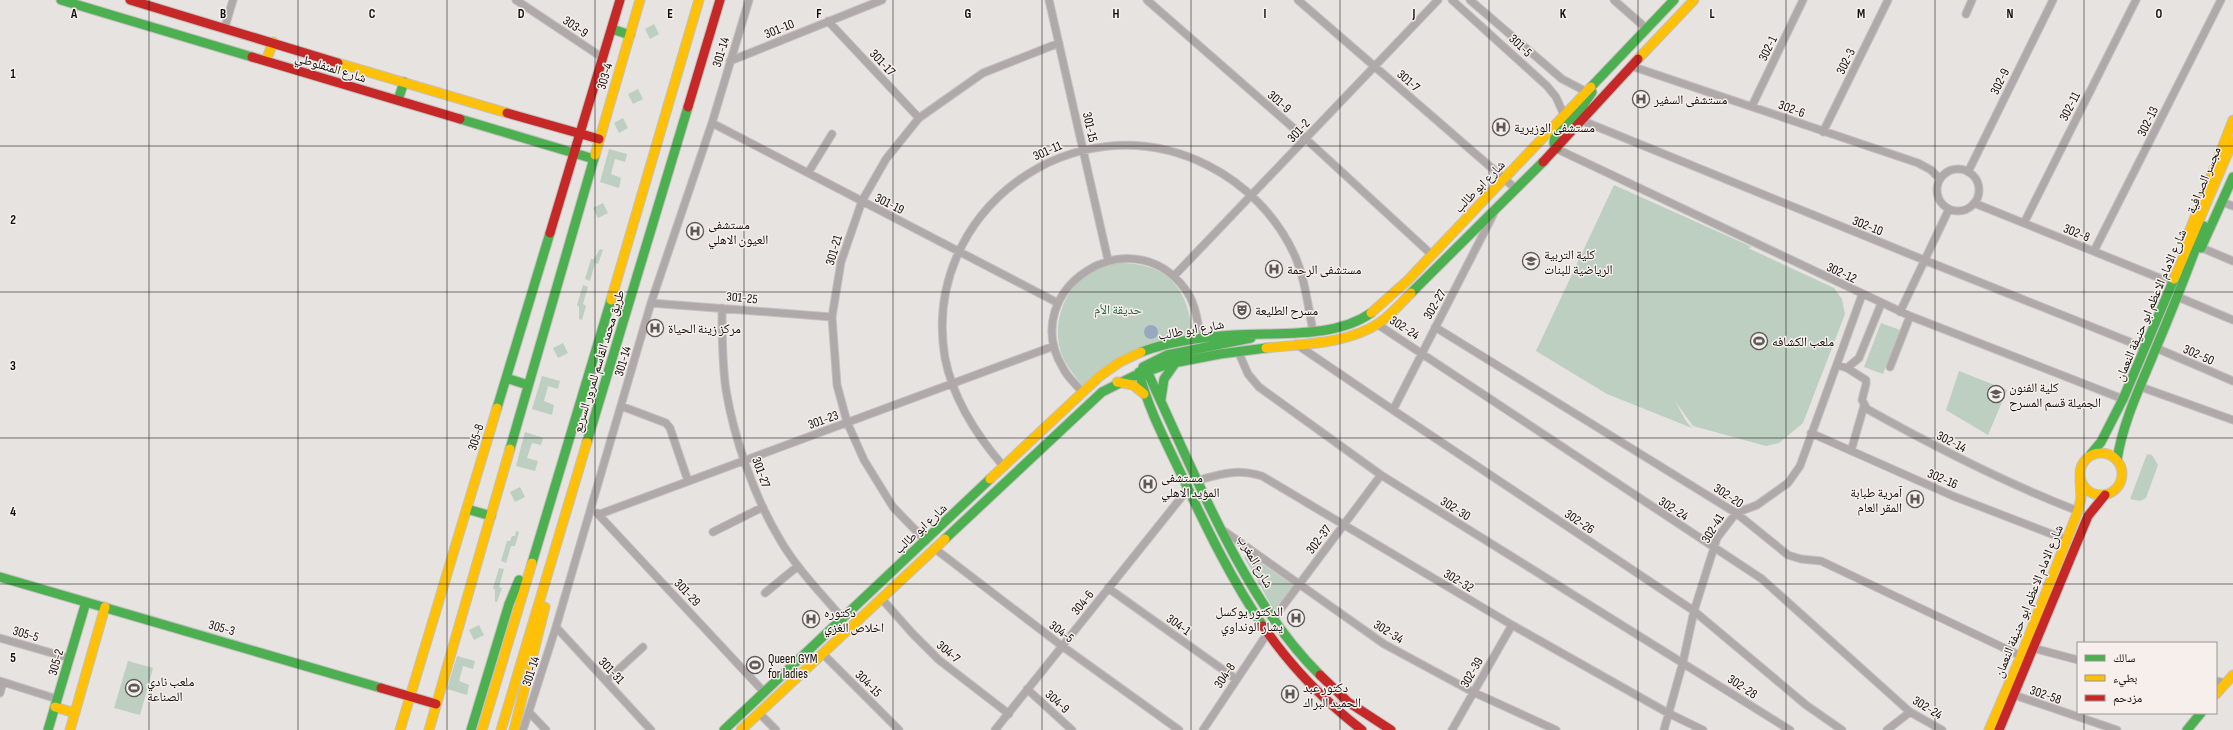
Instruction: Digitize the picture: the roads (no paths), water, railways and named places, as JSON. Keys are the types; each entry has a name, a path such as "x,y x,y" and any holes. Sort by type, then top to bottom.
{"main road":[{"name":"شارع المنفلوطي","path":"61,0 594,159"},
{"name":"شارع المنفلوطي","path":"130,0 225,27 484,106 600,139"},
{"name":"303-4","path":"574,152 620,0"},
{"name":"303-4","path":"594,159 640,0"},
{"name":"طريق محمد القاسم للمرور السريع","path":"482,730 699,0"},
{"name":"طريق محمد القاسم للمرور السريع","path":"501,730 720,0"},
{"name":"شارع ابو طالب","path":"724,730 926,541 1082,392 1121,362 1142,352 1170,344 1201,338 1313,331 1341,326 1358,320 1372,312 1504,179 1674,0"},
{"name":"شارع ابو طالب","path":"741,730 1089,402 1117,382 1143,369 1177,361 1347,336 1378,324 1557,149 1631,66 1694,0"},
{"path":"612,29 630,35"},
{"path":"266,61 273,42"},
{"path":"1620,57 1631,66"},
{"path":"1557,149 1554,143 1555,136 1583,106 1600,78"},
{"path":"398,100 404,82"},
{"path":"479,124 484,106"},
{"path":"2173,279 2191,226 2233,120"},
{"name":"مجسر الصرافية","path":"2200,229 2233,141"},
{"name":"305-8","path":"400,730 574,152"},
{"name":"مجسر الصرافية","path":"2200,229 2233,156"},
{"path":"429,730 594,159"},
{"path":"2184,279 2202,248 2233,176"},
{"name":"شارع الامام الاعظم ابو حنيفة النعمان","path":"2091,454 2101,442 2123,399 2173,279 2200,229"},
{"name":"شارع الامام الاعظم ابو حنيفة النعمان","path":"2117,460 2120,441 2156,348 2178,297 2200,229"},
{"path":"1143,369 1167,355 1244,340 1264,333"},
{"path":"1121,362 1132,361 1143,369"},
{"path":"1161,399 1163,380 1168,371 1177,361"},
{"path":"1143,369 1144,394 1188,489 1233,580 1266,634 1307,684 1342,716 1362,730"},
{"name":"شارع المغرب","path":"1143,369 1161,399 1224,531 1246,572 1274,618 1324,682 1349,704 1391,730"},
{"path":"506,378 528,385"},
{"path":"1117,382 1133,385 1144,394"},
{"path":"2105,453 2117,460 2121,466 2121,480 2114,491 2105,495 2099,495 2087,490 2080,480 2081,465 2091,454 2105,453"},
{"name":"شارع الامام الاعظم ابو حنيفة النعمان","path":"1989,730 2021,656 2078,511 2081,492 2080,480"},
{"name":"شارع الامام الاعظم ابو حنيفة النعمان","path":"1999,730 2088,516 2105,495"},
{"path":"467,509 491,516"},
{"path":"471,730 509,604 521,576 533,555"},
{"path":"514,730 544,612 550,568"},
{"path":"1233,580 1246,572"},
{"name":"305-3","path":"0,577 436,704"},
{"name":"305-2","path":"48,730 86,602"},
{"path":"70,730 105,607"},
{"path":"2217,692 2221,682 2233,675"},
{"path":"56,703 74,713"},
{"path":"2188,730 2200,714"}],"street":[{"path":"225,27 233,0"},
{"name":"303-9","path":"516,0 603,58"},
{"name":"301-14","path":"523,730 591,511 651,302 712,123 749,0"},
{"name":"301-10","path":"730,60 882,0"},
{"name":"301-15","path":"1049,0 1108,260"},
{"name":"301-9","path":"1147,0 1306,139 1431,254"},
{"name":"301-7","path":"1298,0 1516,189"},
{"name":"301-2","path":"1174,276 1438,0"},
{"name":"301-5","path":"1452,0 1510,50 1547,86 1556,97 1564,115"},
{"name":"301-5","path":"1470,0 1562,79 1587,92"},
{"path":"1614,0 1647,29"},
{"name":"302-1","path":"1752,106 1803,0"},
{"name":"302-3","path":"1823,132 1888,0"},
{"path":"1966,14 1972,0"},
{"name":"302-9","path":"1968,172 2053,0"},
{"name":"302-11","path":"2024,223 2136,0"},
{"name":"302-13","path":"2094,251 2221,0"},
{"name":"301-17","path":"828,21 920,118"},
{"path":"1510,50 1518,42"},
{"name":"301-21","path":"926,541 893,507 864,460 847,422 837,385 832,317 841,262 862,201 886,159 920,118 983,73 1059,43"},
{"name":"302-6","path":"1631,66 1918,163 1932,170 1940,179"},
{"name":"302-10","path":"1583,121 2145,348"},
{"name":"301-19","path":"712,123 1058,303"},
{"path":"808,173 832,134"},
{"name":"301-11","path":"1004,467 972,425 953,384 945,358 943,317 946,290 959,252 967,236 985,211 1010,186 1040,166 1084,149 1127,145 1175,152 1213,168 1252,196 1277,225 1293,252 1303,282 1313,331"},
{"name":"302-12","path":"1557,149 1881,304 2123,399"},
{"path":"1956,169 1968,172 1977,182 1978,196 1974,203 1963,210 1949,208 1939,199 1938,185 1940,179 1950,171 1956,169"},
{"path":"2222,202 2233,206"},
{"name":"302-8","path":"1974,203 2094,251 2173,279"},
{"name":"302-27","path":"1393,410 1435,327 1459,284 1496,208"},
{"path":"1900,312 1949,208"},
{"path":"2202,248 2233,261"},
{"path":"1082,392 1063,369 1054,346 1053,324 1058,303 1066,289 1076,278 1090,267 1108,260 1124,258 1143,260 1160,267 1174,276 1186,289 1195,306 1201,338"},
{"name":"302-41","path":"1664,730 1683,662 1694,611 1713,548 1726,525 1736,513 1757,505 1788,483 1800,466 1862,295"},
{"path":"2178,297 2233,320"},
{"name":"301-25","path":"651,302 832,317"},
{"path":"1847,368 1859,358 1881,304"},
{"name":"301-27","path":"722,308 722,349 726,390 745,460 763,506 779,538 798,566 843,619"},
{"path":"1890,367 1910,316"},
{"name":"302-24","path":"1378,324 1713,548 1762,579 1910,712 1942,730"},
{"name":"302-20","path":"1435,327 1736,513 1788,555 1801,560 1820,561 2021,656"},
{"name":"302-26","path":"1296,344 1694,611 1806,705 1842,730"},
{"name":"301-23","path":"600,514 1054,346"},
{"name":"302-50","path":"2156,348 2233,381"},
{"name":"302-30","path":"1238,351 1248,374 1258,386 1381,475 1683,662"},
{"path":"1837,365 1847,368 1866,380 1862,400 1864,406 1851,451"},
{"path":"2141,386 2233,420"},
{"path":"621,406 666,423 670,428 688,481"},
{"name":"302-14","path":"1864,406 1953,455 2041,497 2078,511"},
{"name":"302-16","path":"1811,434 1953,496 2067,540"},
{"name":"302-32","path":"1199,480 1228,472 1244,471 1262,476 1343,526 1512,625 1668,713 1703,730"},
{"name":"302-37","path":"1274,618 1381,475"},
{"name":"304-6","path":"995,730 1188,489"},
{"path":"713,532 763,506"},
{"name":"301-29","path":"591,511 600,514 764,692"},
{"name":"302-34","path":"1224,531 1384,644 1474,692 1556,730"},
{"name":"304-5","path":"934,548 1062,646 1179,730"},
{"path":"765,593 798,566"},
{"name":"304-1","path":"1108,588 1236,679"},
{"name":"304-7","path":"881,598 912,633 939,660 1009,714"},
{"name":"302-39","path":"1452,730 1512,625"},
{"name":"301-31","path":"556,627 651,730"},
{"name":"304-8","path":"1203,730 1266,634"},
{"name":"305-5","path":"0,638 69,658"},
{"path":"606,681 643,647"},
{"path":"2034,648 2077,660"},
{"name":"304-15","path":"822,653 899,730"},
{"name":"302-28","path":"1683,662 1790,730"},
{"path":"0,693 2,682 56,703"},
{"name":"304-9","path":"1027,690 1072,730"},
{"name":"302-58","path":"2014,695 2117,730"},
{"path":"529,712 546,730"},
{"path":"1887,730 1910,712"},
{"path":"759,713 776,730"}],"water":[{"path":"1148,325 1154,325 1158,329 1158,335 1154,339 1148,339 1144,335 1144,329"}],"place":[{"name":"مستشفى السفير","path":"1641,99"},
{"name":"مستشفى الوزيرية","path":"1501,127"},
{"name":"مستشفى العيون الاهلي","path":"695,231"},
{"name":"كلية التربية الرياضية للبنات","path":"1531,261"},
{"name":"مستشفى الرحمة","path":"1274,269"},
{"name":"مسرح الطليعة","path":"1242,310"},
{"name":"مركز زينة الحياة","path":"655,328"},
{"name":"ملعب الكشافه","path":"1759,341"},
{"name":"كلية الفنون الجميلة قسم المسرح","path":"1996,394"},
{"name":"مستشفى المؤيد الاهلي","path":"1148,484"},
{"name":"آمرية طبابة المقر العام","path":"1915,499"},
{"name":"الدكتور يوكسل يشار الونداوي","path":"1296,618"},
{"name":"دكتوره اخلاص الغزي","path":"811,619"},
{"name":"Queen GYM for ladies","path":"755,665"},
{"name":"ملعب نادي الصناعة","path":"134,688"},
{"name":"دكتور عبد الحميد البراك","path":"1290,694"}],"park label":[{"name":"حديقة الأم","path":"1118,309"}]}
